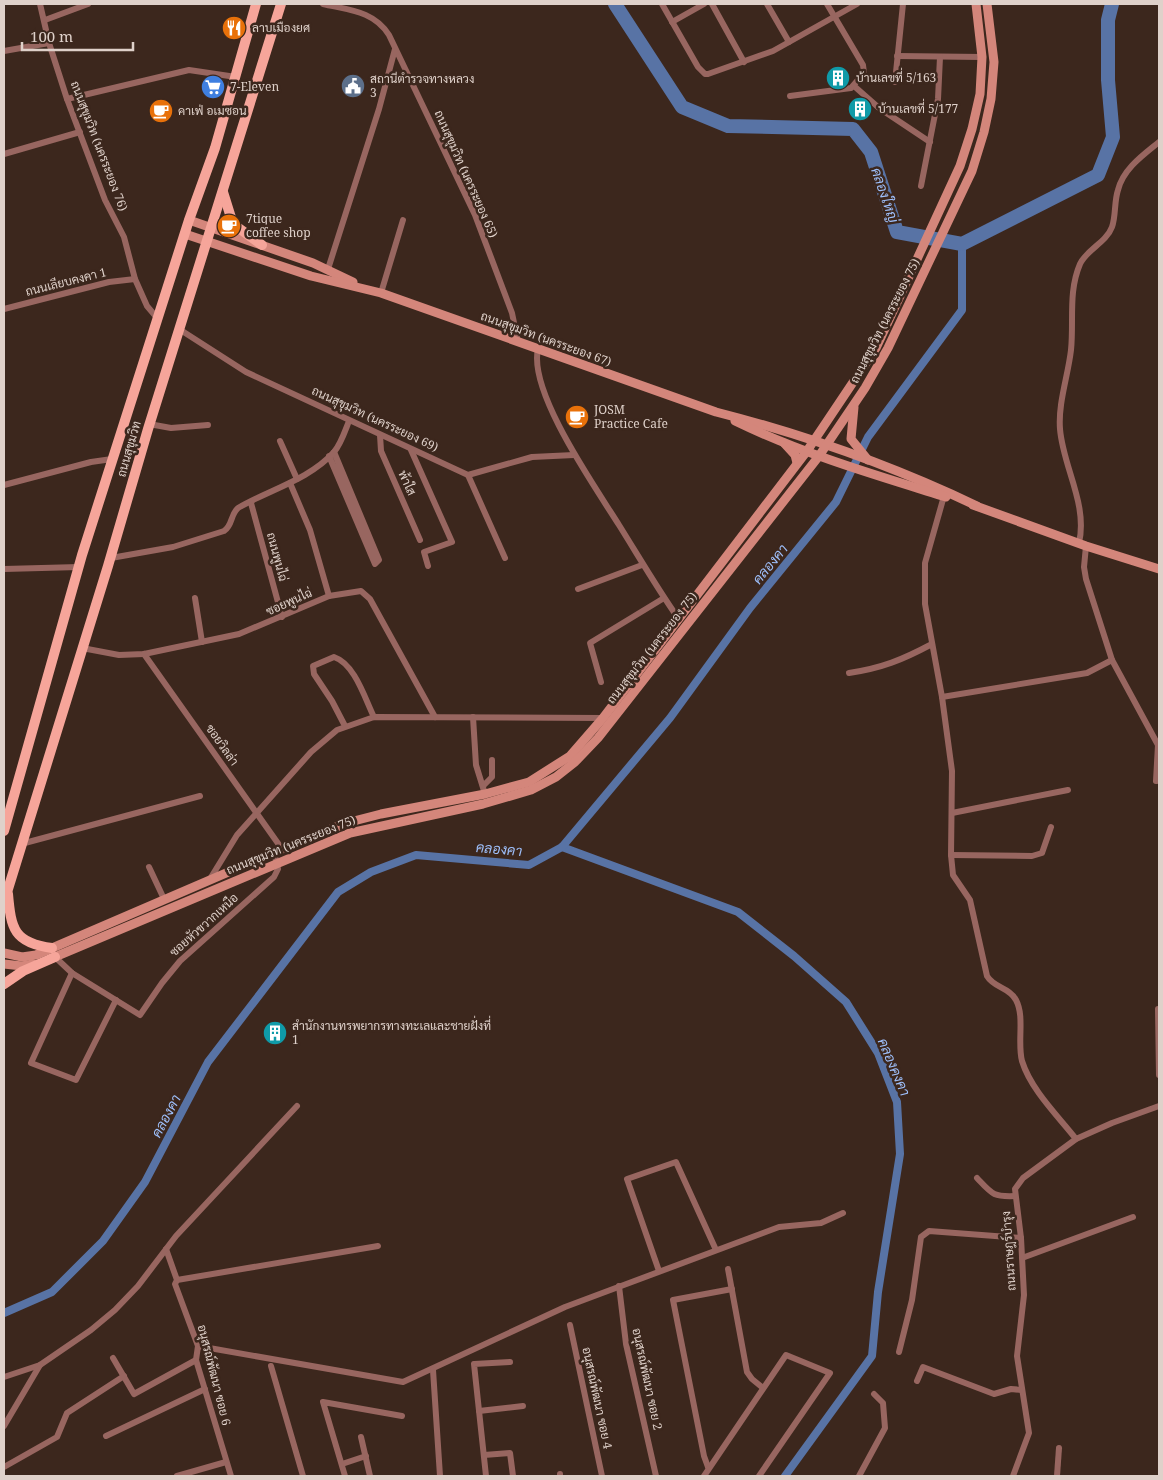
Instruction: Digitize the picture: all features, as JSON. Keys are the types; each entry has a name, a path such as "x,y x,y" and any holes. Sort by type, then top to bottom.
{"main road":[{"name":"ถนนสุขุมวิท","path":"4,831 79,567 189,220 215,148 256,4"},
{"name":"ถนนสุขุมวิท","path":"4,902 111,558 149,424 281,4"},
{"path":"222,191 233,224 262,245"},
{"path":"7,888 12,926 18,936 34,946 54,952"},
{"path":"4,984 54,952"}],"street":[{"name":"ถนนสุขุมวิท (นครระยอง 76)","path":"40,4 49,43 67,99 106,200 127,244 135,279 147,306 158,319"},
{"path":"45,20 88,4"},
{"name":"ถนนสุขุมวิท (นครระยอง 65)","path":"323,4 370,15 384,27 396,48 475,215 512,313 518,342"},
{"path":"662,4 698,67 705,74 744,62 789,42 857,4"},
{"path":"672,22 704,4"},
{"path":"712,4 744,62"},
{"path":"768,4 789,42"},
{"path":"790,96 847,89 854,86 864,73 863,65 827,4"},
{"path":"896,82 903,4"},
{"name":"ถนนสุขุมวิท (นครระยอง 75)","path":"4,953 22,957 54,952 164,899 278,850 364,818 484,790 529,782 570,756 604,718 678,618 814,442 876,348 915,268 960,166 980,94 982,57 976,4"},
{"name":"ถนนสุขุมวิท (นครระยอง 75)","path":"4,964 22,966 350,833 505,799 531,790 556,777 576,762 598,738 820,456 855,405 888,348 972,171 984,132 994,62 987,4"},
{"path":"4,51 49,43"},
{"path":"328,269 379,109 396,48"},
{"path":"897,56 982,57"},
{"path":"921,186 938,99 940,57"},
{"path":"67,99 189,70 236,77"},
{"path":"854,86 879,108 930,142"},
{"path":"4,154 80,132"},
{"path":"1156,780 1158,745 1112,660 1086,580 1081,514 1061,441 1060,427 1071,350 1072,293 1075,277 1083,258 1112,228 1118,189 1124,175 1140,157 1159,142"},
{"name":"ถนนสุขุมวิท (นครระยอง 67)","path":"189,220 328,269 367,289"},
{"path":"381,293 404,220"},
{"name":"ถนนสุขุมวิท (นครระยอง 67)","path":"185,234 311,276 381,293 716,412 782,442 880,478 976,506"},
{"name":"ถนนเลียบคงคา 1","path":"4,309 109,282 135,279"},
{"name":"ถนนสุขุมวิท (นครระยอง 69)","path":"179,329 246,372 468,475"},
{"path":"538,349 535,359 539,377 574,455 642,565 678,618"},
{"path":"855,405 850,433 854,443 869,461"},
{"name":"ถนนสุขุมวิท (นครระยอง 67)","path":"716,412 772,426 826,447 918,478 976,506"},
{"path":"111,558 173,548 224,531 229,526 234,511 290,483 332,454 349,421"},
{"path":"149,424 171,428 208,425"},
{"name":"พ้าใส","path":"380,435 381,451 420,540"},
{"path":"280,440 296,479"},
{"path":"782,442 795,456 798,463"},
{"path":"411,450 452,542 424,552 428,566"},
{"path":"332,454 379,560 375,564 350,497"},
{"path":"505,558 468,475 532,457 574,455"},
{"path":"4,485 91,462 112,459"},
{"path":"290,483 310,530 329,596"},
{"path":"944,496 927,552 923,574 925,604 942,697 952,771 951,855 955,881 970,900 987,976 992,983 1012,994 1017,1002 1020,1048 1026,1070 1046,1101 1076,1140"},
{"name":"ถนนพูนไฉ่","path":"251,503 282,617"},
{"path":"976,506 1083,545 1159,569"},
{"path":"578,589 642,565"},
{"path":"4,569 79,567"},
{"name":"ซอยพูนไฉ่","path":"82,648 118,655 144,654 239,634 329,596 358,591 368,596 435,716"},
{"path":"195,598 202,642"},
{"path":"601,682 590,643 664,598"},
{"path":"849,673 878,668 901,661 932,644"},
{"name":"ซอยวิลล่า","path":"144,654 255,812 278,850"},
{"path":"345,726 332,700 314,674 313,666 334,657 341,659 352,674 374,717"},
{"path":"942,697 1087,673 1112,660"},
{"path":"210,879 236,835 255,812 311,752 331,734 345,726 374,717 604,718"},
{"path":"472,717 476,765 484,790"},
{"path":"484,790 492,777 492,760"},
{"path":"952,813 1068,790"},
{"path":"22,844 200,796"},
{"path":"951,855 1032,856 1042,853 1051,827"},
{"path":"278,850 278,862"},
{"name":"ซอยหัวขวากเหนือ","path":"116,1000 140,1015 180,961 274,877 278,869 278,862"},
{"path":"150,866 164,899"},
{"path":"54,952 72,973 116,1000 76,1080 31,1063 72,973"},
{"path":"1158,1009 1159,1075"},
{"path":"4,1377 40,1365 92,1330 115,1310 138,1286 166,1249 297,1106"},
{"name":"ถนนราษฎร์บำรุง","path":"1013,1476 1029,1433 1017,1356 1024,1295 1021,1238 1015,1189 1023,1178 1076,1140 1159,1106"},
{"path":"659,1271 627,1180 676,1162 716,1250"},
{"path":"977,1178 991,1194 998,1197 1015,1196"},
{"path":"198,1346 233,1354 323,1366 396,1382 409,1381 565,1307 619,1286 779,1227 821,1223 843,1213"},
{"path":"1022,1258 1133,1217"},
{"path":"899,1352 912,1300 921,1237 924,1233 1021,1238"},
{"path":"177,1280 378,1246"},
{"name":"อนุสรณ์พัฒนา ซอย 6","path":"166,1249 177,1280 175,1284 198,1346 196,1360 231,1476"},
{"path":"728,1269 747,1372 752,1379 764,1388"},
{"name":"อนุสรณ์พัฒนา ซอย 2","path":"619,1286 626,1344 656,1476"},
{"path":"708,1467 704,1456 674,1300 732,1289"},
{"name":"อนุสรณ์พัฒนา ซอย 4","path":"570,1325 602,1476"},
{"path":"704,1476 708,1467 786,1355 830,1373 759,1476"},
{"path":"113,1358 134,1394 196,1360"},
{"path":"486,1476 474,1364 510,1362"},
{"path":"4,1426 40,1365"},
{"path":"271,1366 303,1476"},
{"path":"917,1382 923,1367 994,1394 1011,1389 1022,1390"},
{"path":"433,1370 440,1476"},
{"path":"4,1467 57,1437 68,1413 124,1376"},
{"path":"106,1436 205,1389"},
{"path":"859,1476 885,1428 883,1403 874,1394"},
{"path":"345,1476 323,1402 402,1416"},
{"path":"479,1411 522,1406"},
{"path":"361,1437 370,1476"},
{"path":"1057,1476 1059,1448"},
{"path":"484,1455 510,1453 513,1476"},
{"path":"342,1464 366,1456"},
{"path":"176,1476 226,1462"}],"waterway":[{"name":"คลองใหญ่","path":"615,4 682,107 728,126 853,129 871,152 897,232 962,244 1098,175 1113,137 1108,80 1108,20 1112,4"},
{"name":"คลองคา","path":"4,1313 52,1292 103,1241 145,1182 208,1062 338,892 371,872 416,855 529,865 562,847 670,718 750,608 836,502 868,437 962,310 962,244"},
{"name":"คลองคงคา","path":"562,847 738,912 794,956 846,1002 878,1053 897,1102 900,1154 878,1292 872,1356 785,1476"}],"place":[{"name":"ลาบเมืองยศ","path":"234,28"},
{"name":"บ้านเลขที่ 5/163","path":"838,78"},
{"name":"สถานีตำรวจทางหลวง 3","path":"353,86"},
{"name":"7-Eleven","path":"213,87"},
{"name":"บ้านเลขที่ 5/177","path":"860,109"},
{"name":"คาเฟ่ อเมซอน","path":"161,111"},
{"name":"7tique coffee shop","path":"229,226"},
{"name":"JOSM Practice Cafe","path":"577,417"},
{"name":"สำนักงานทรพยากรทางทะเลและชายฝั่งที่ 1","path":"275,1033"}]}
